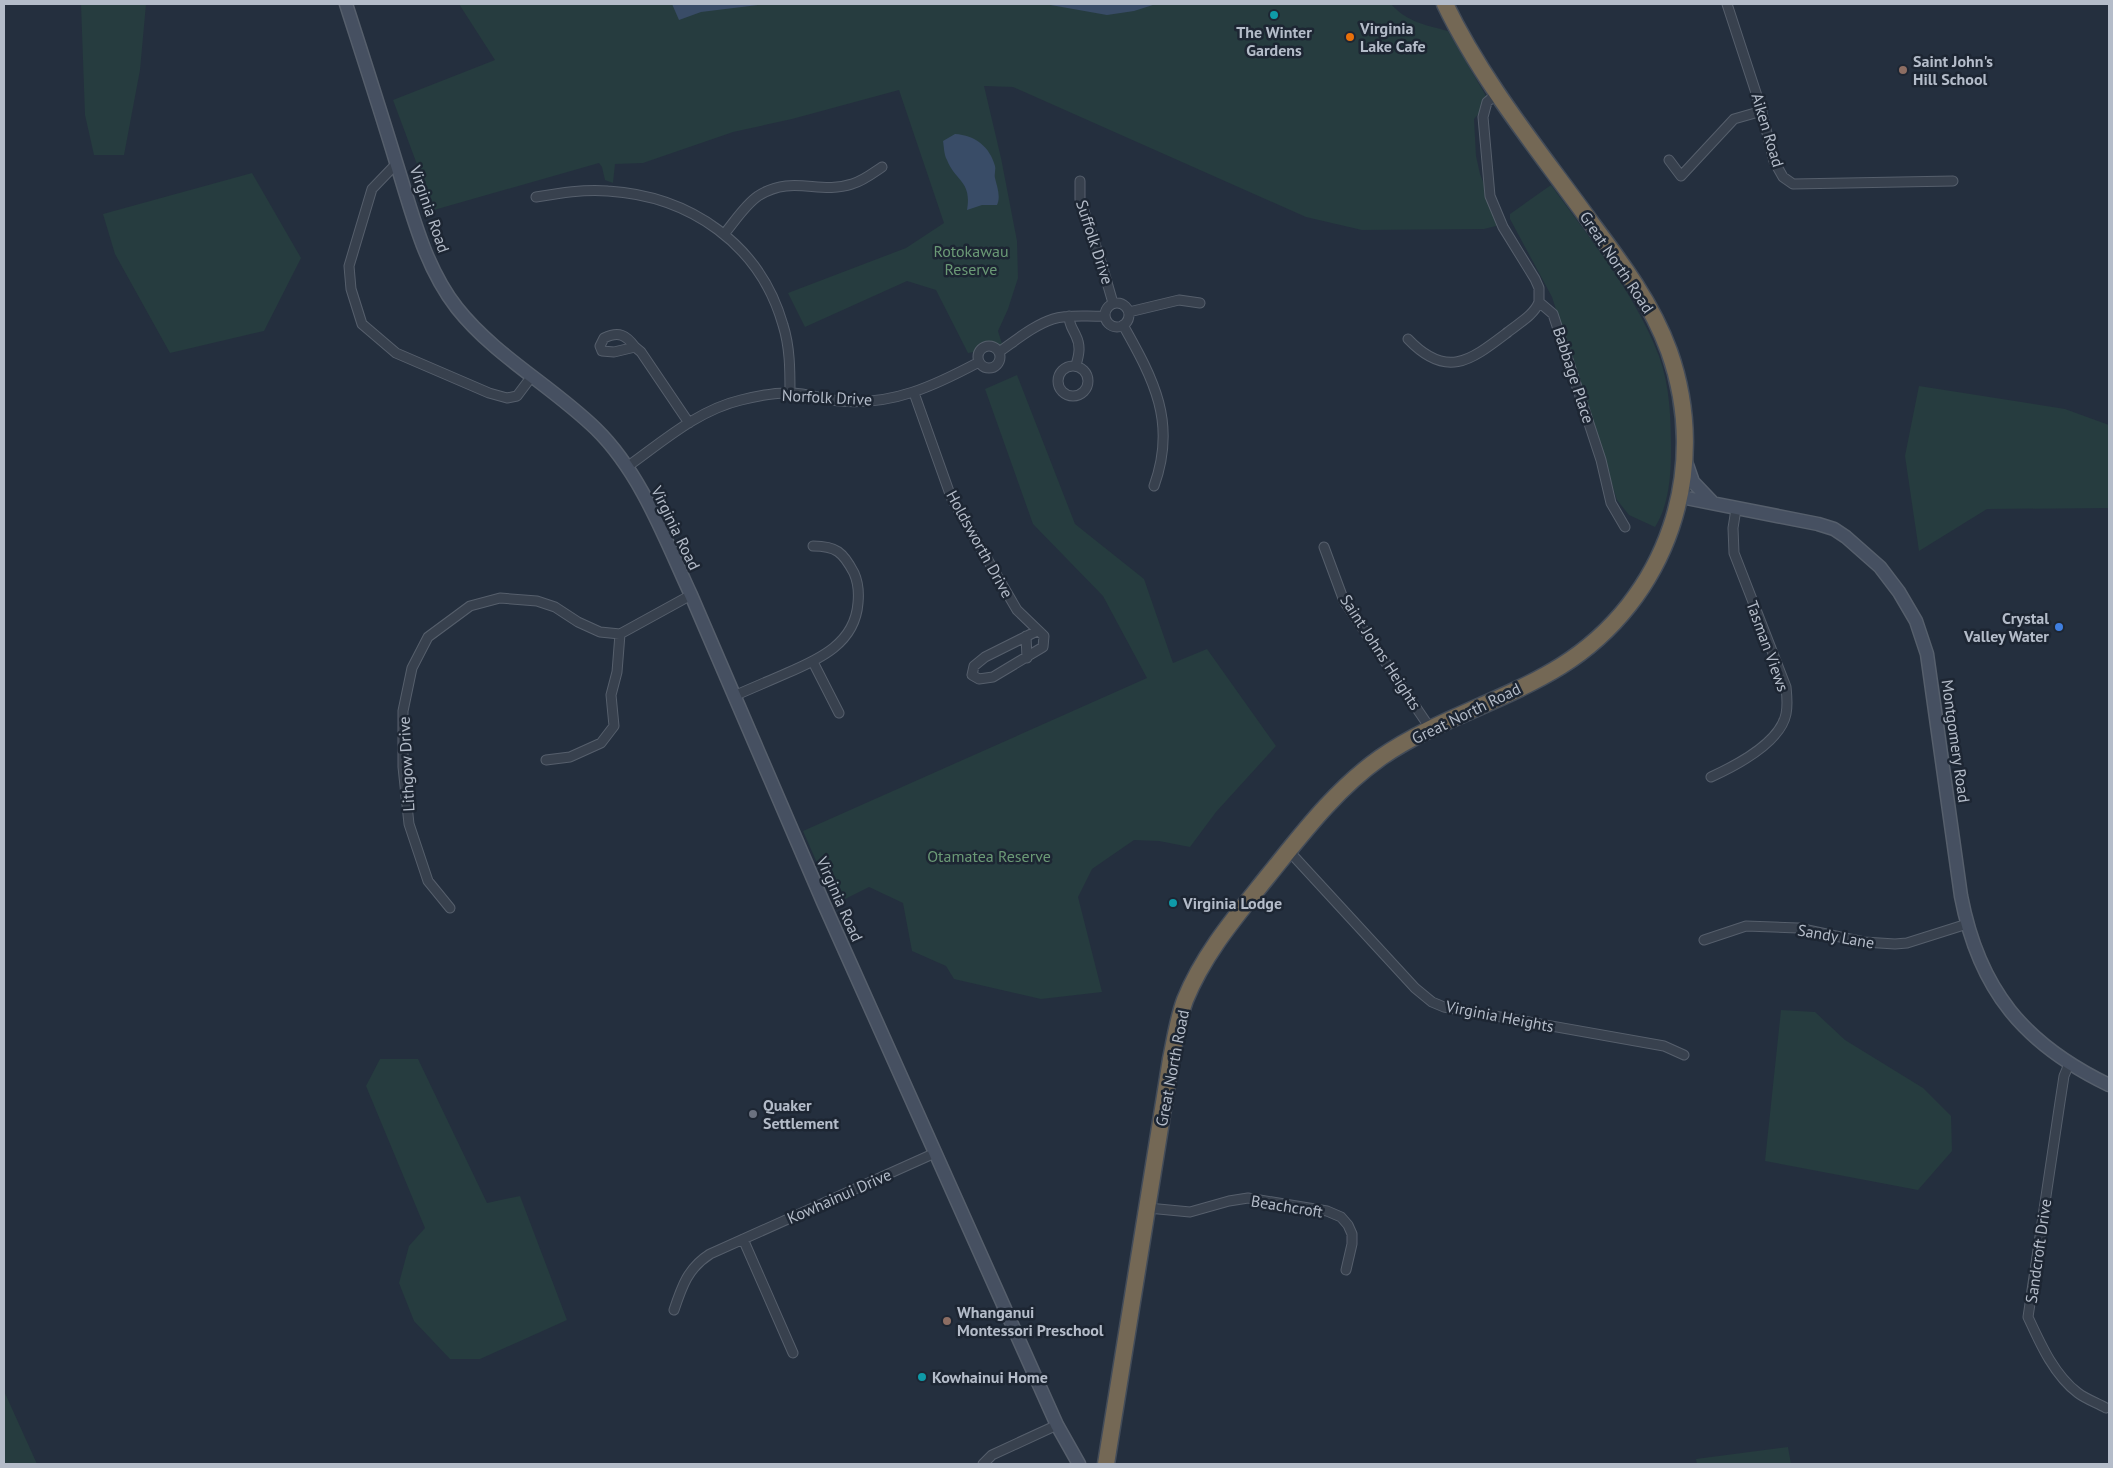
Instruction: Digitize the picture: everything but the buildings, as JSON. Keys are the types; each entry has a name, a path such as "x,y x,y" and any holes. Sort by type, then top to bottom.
{"highway":[{"name":"Great North Road","path":"1106,1464 1171,1059 1184,1002 1198,973 1230,923 1288,850 1321,811 1358,774 1388,753 1430,728 1537,679 1562,665 1600,636 1630,602 1649,575 1664,548 1680,497 1686,462 1684,414 1670,353 1658,325 1630,276 1467,46 1450,7"}],"street":[{"name":"Virginia Road","path":"346,4 426,253 439,281 456,307 476,329 597,430 627,467 658,525 691,595 935,1153 1057,1425 1079,1464"},
{"name":"Aiken Road","path":"1727,4 1762,111 1774,161 1783,177 1793,184 1953,181"},
{"path":"1408,339 1417,349 1436,359 1455,362 1466,360 1478,355 1532,314 1539,302 1539,288 1503,227 1490,196 1483,117 1487,102 1498,92"},
{"path":"1669,160 1681,176 1734,119 1762,111"},
{"name":"Virginia Road","path":"397,163 372,189 349,266 351,289 362,324 396,353 489,393 506,398 517,396 532,376"},
{"path":"725,233 746,207 757,197 770,190 784,185 800,184 836,187 852,184 882,167"},
{"name":"Suffolk Drive","path":"1080,181 1080,199 1113,303"},
{"path":"536,197 569,192 607,191 631,194 684,209 725,233 741,248 753,264 776,305 787,341 790,362 790,393"},
{"path":"1129,312 1179,300 1200,303"},
{"name":"Babbage Place","path":"1539,302 1553,314 1560,330 1601,460 1611,503 1625,527"},
{"path":"1113,303 1123,304 1129,312 1128,318 1123,325 1113,326 1105,316 1106,310 1113,303"},
{"path":"1069,316 1069,323 1080,350 1076,366"},
{"name":"Norfolk Drive","path":"998,352 1045,322 1069,316 1105,316"},
{"path":"1123,325 1140,355 1161,406 1163,458 1154,486"},
{"name":"Norfolk Drive","path":"989,346 998,352 1000,359 996,366 985,367 979,362 978,355 982,348 989,346"},
{"path":"635,348 641,352 689,423"},
{"name":"Norfolk Drive","path":"627,467 689,423 716,408 740,400 790,393 839,401 867,402 892,399 914,393 979,362"},
{"name":"Holdsworth Drive","path":"914,393 952,497 1017,610 1036,631"},
{"path":"1686,462 1693,482 1715,504"},
{"name":"Montgomery Road","path":"1680,497 1800,520 1834,530 1846,536 1870,557 1890,580 1916,621 1927,654 1966,924 1985,971 2002,999 2028,1031 2054,1054 2109,1085"},
{"name":"Tasman Views","path":"1711,777 1737,766 1773,737 1782,726 1788,703 1786,687 1734,553 1733,528 1736,509"},
{"path":"734,696 814,662 831,651 848,633 857,612 856,578 850,565 840,553 828,546 813,546"},
{"name":"Saint Johns Heights","path":"1324,547 1344,601 1430,728"},
{"path":"546,760 570,757 601,743 614,726 611,695 617,672 620,634 691,595"},
{"name":"Lithgow Drive","path":"450,908 428,881 409,824 403,767 402,711 412,668 428,638 470,606 500,598 537,601 555,607 578,622 600,632 620,634"},
{"path":"1036,631 1044,636 1043,647 993,677 979,679 972,675 974,666 985,657 1026,636 1036,631"},
{"path":"1026,636 1027,658"},
{"path":"814,662 839,713"},
{"name":"Virginia Heights","path":"1288,850 1415,988 1432,1002 1444,1007 1664,1046 1684,1055"},
{"name":"Sandy Lane","path":"1704,940 1746,926 1798,928 1864,942 1895,944 1907,943 1966,924"},
{"name":"Sandcroft Drive","path":"2069,1064 2064,1076 2028,1317 2057,1370 2077,1392 2106,1408"},
{"name":"Kowhainui Drive","path":"674,1310 684,1281 692,1268 710,1254 935,1153"},
{"name":"Beachcroft","path":"1148,1208 1190,1212 1229,1201 1248,1198 1327,1211 1341,1218 1348,1225 1352,1234 1346,1270"},
{"path":"742,1239 793,1353"},
{"path":"982,1464 992,1455 1057,1425"}],"green space":[{"path":"81,4 146,4 140,70 124,155 94,155 85,115"},
{"name":"Rotokawau Reserve","path":"459,4 1391,4 1410,19 1424,25 1448,31 1489,101 1474,119 1476,156 1480,174 1500,225 1484,229 1362,230 1306,217 1013,87 984,86 1001,158 1017,241 1018,278 1008,309 998,331 1003,347 968,353 936,290 907,281 805,327 788,293 906,248 944,223 899,90 792,119 733,132 643,163 615,164 613,183 605,180 599,163 434,210 393,100 495,60"},
{"path":"252,173 301,258 264,331 170,353 115,254 103,214"},
{"path":"1551,185 1625,288 1649,333 1663,367 1670,415 1670,470 1666,500 1655,527 1629,515 1617,500 1552,297 1510,219 1510,214"},
{"name":"Otamatea Reserve","path":"1017,375 1075,524 1144,579 1173,663 1207,649 1276,746 1216,812 1190,847 1159,841 1134,840 1092,869 1078,897 1102,992 1041,999 954,979 946,966 912,951 903,903 869,887 835,904 803,831 1147,678 1103,596 1033,524 985,389"},
{"path":"1919,386 2065,409 2109,425 2109,508 1987,509 1919,551 1905,456"},
{"path":"1781,1010 1815,1012 1845,1040 1923,1088 1951,1116 1952,1151 1918,1190 1765,1161"},
{"path":"380,1059 418,1059 487,1203 520,1196 567,1320 480,1359 450,1359 414,1321 399,1283 409,1246 425,1228 366,1086"},
{"path":"4,1391 37,1464 4,1464"},
{"path":"1788,1447 1791,1464 1697,1464 1696,1459"}],"water":[{"path":"672,4 767,4 701,12 679,20"},
{"path":"1045,4 1156,4 1134,11 1107,15"},
{"path":"955,134 969,137 981,143 993,159 999,195 997,205 982,205 967,210 968,200 965,187 951,167 944,151 943,141"}],"place":[{"name":"The Winter Gardens","path":"1274,15"},
{"name":"Virginia Lake Cafe","path":"1350,37"},
{"name":"Saint John's Hill School","path":"1903,70"},
{"name":"Crystal Valley Water","path":"2059,627"},
{"name":"Virginia Lodge","path":"1173,903"},
{"name":"Quaker Settlement","path":"753,1114"},
{"name":"Whanganui Montessori Preschool","path":"947,1321"},
{"name":"Kowhainui Home","path":"922,1377"}]}
